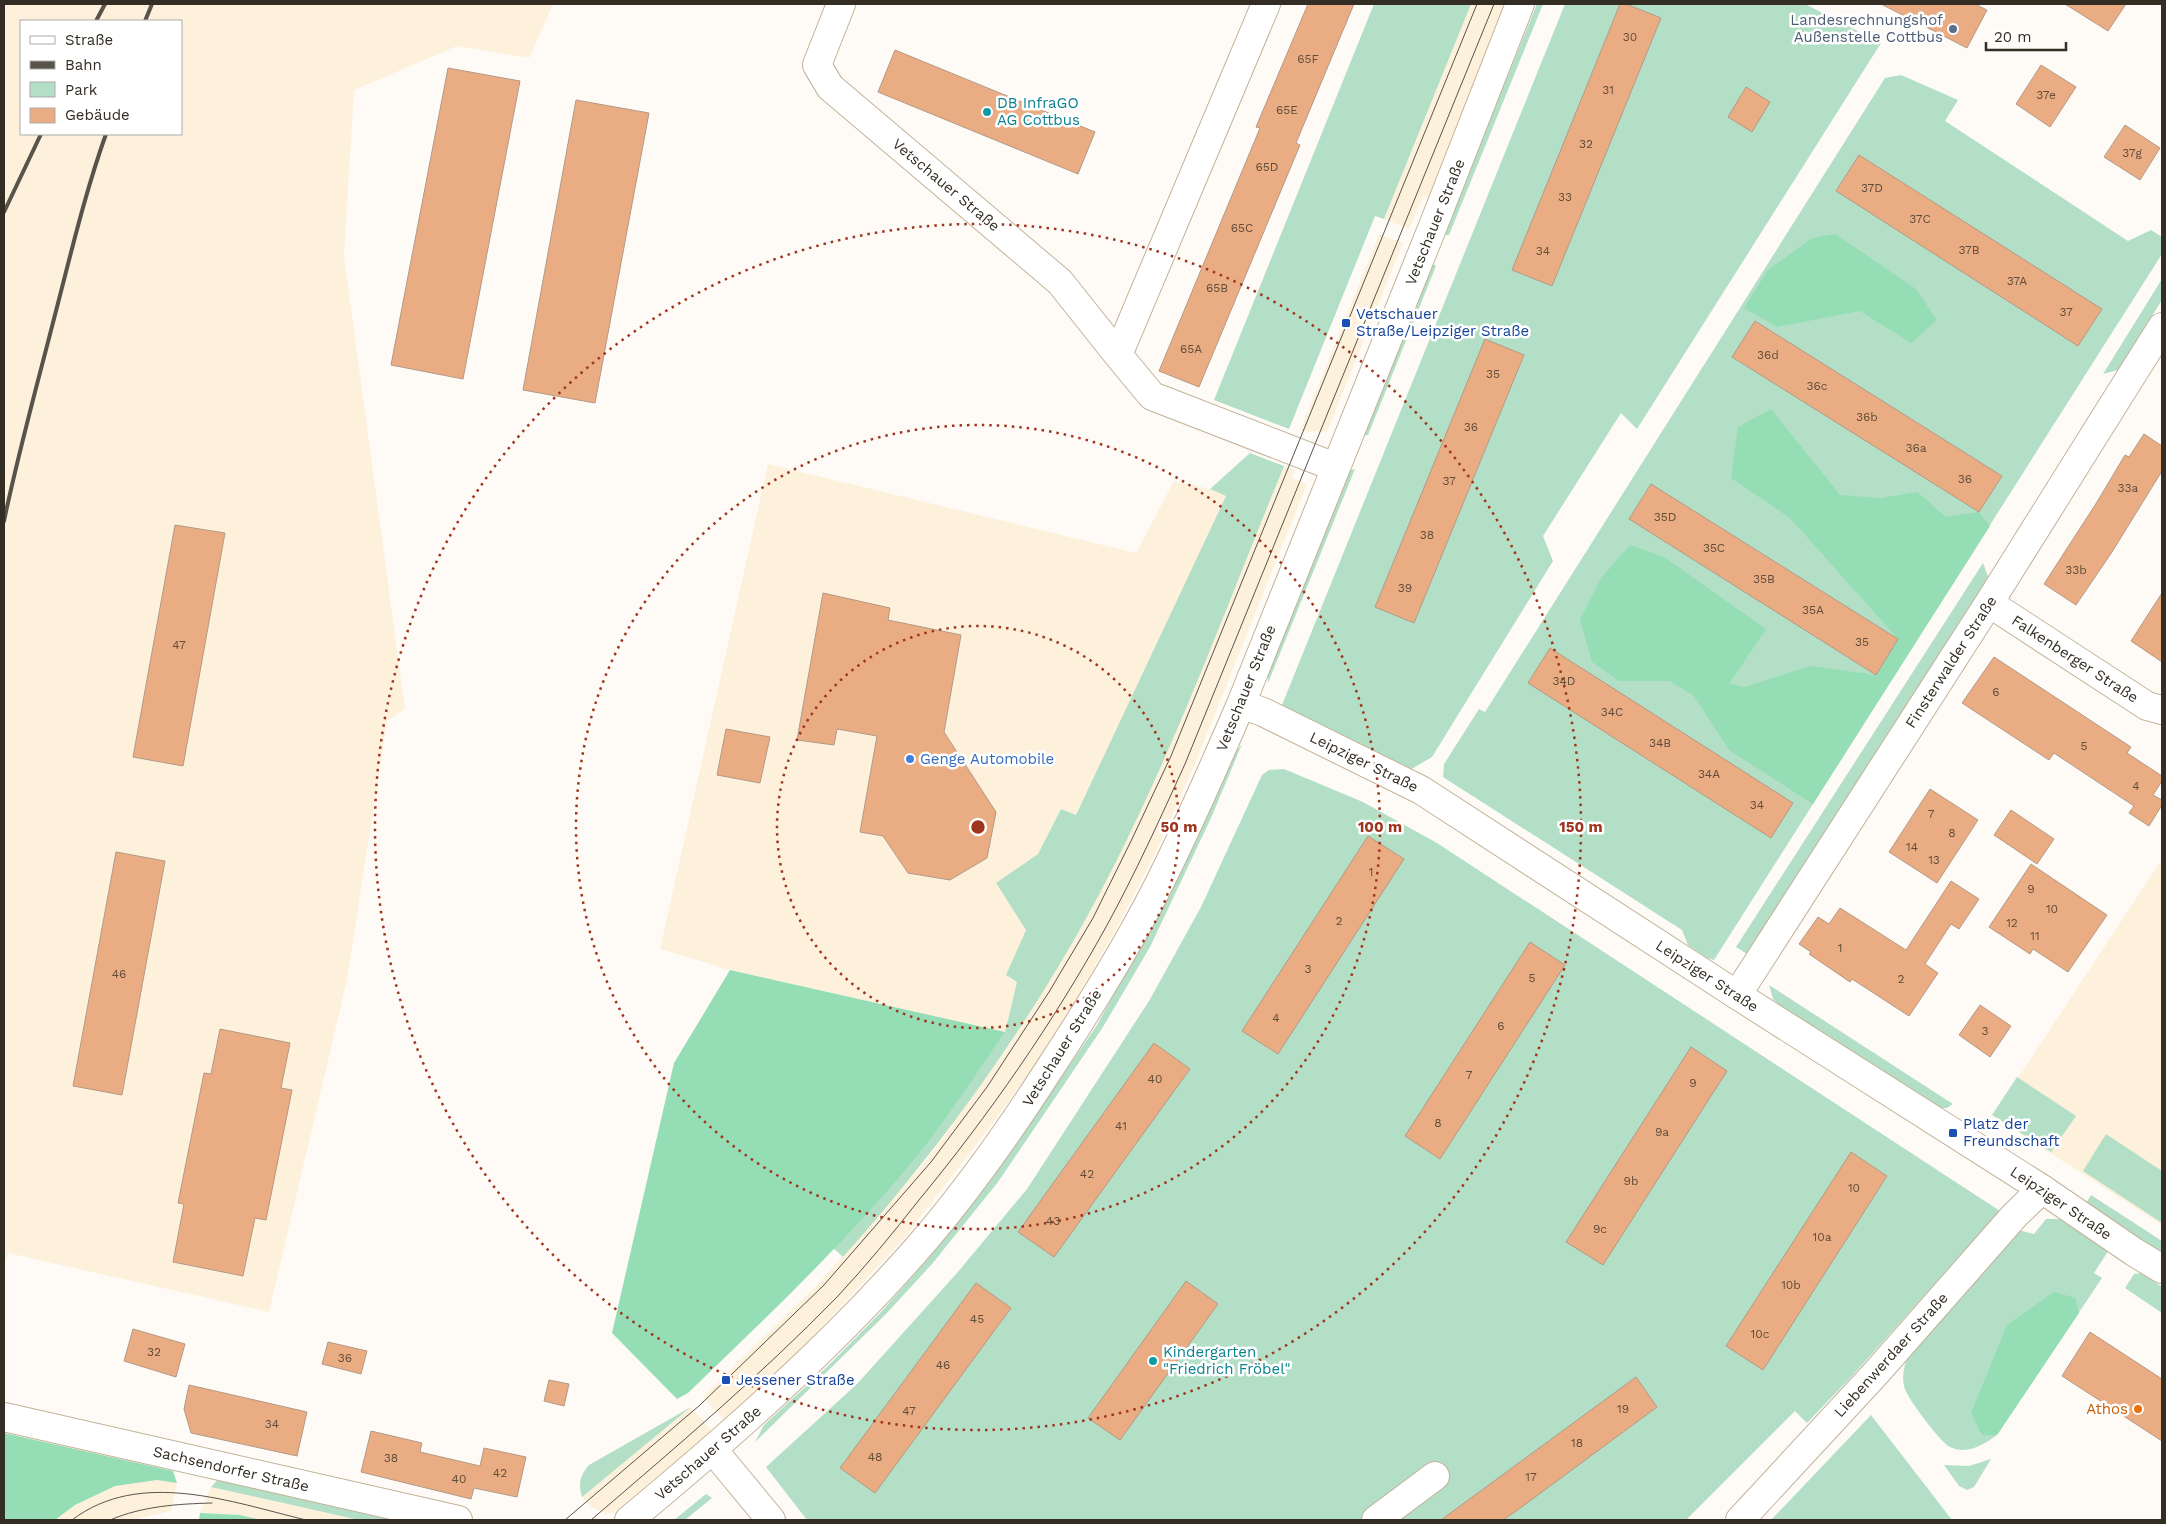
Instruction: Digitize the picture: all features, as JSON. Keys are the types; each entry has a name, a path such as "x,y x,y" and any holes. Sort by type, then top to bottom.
{"street":[{"name":"Vetschauer Straße","path":"841,4 817,65 830,87 1060,282 1152,396 1335,467"},
{"path":"1118,355 1266,4"},
{"name":"Vetschauer Straße","path":"629,1520 713,1450 812,1359 868,1304 967,1188 1014,1123 1086,1013 1154,893 1208,780 1241,704 1520,4"},
{"name":"Finsterwalder Straße","path":"1737,995 1989,602 2162,327"},
{"name":"Falkenberger Straße","path":"1989,602 2147,706 2162,710"},
{"name":"Leipziger Straße","path":"1241,704 1263,712 1421,790 1737,995 2042,1189 2162,1269"},
{"name":"Liebenwerdaer Straße","path":"1740,1520 1876,1373 2015,1215 2042,1189"},
{"name":"Sachsendorfer Straße","path":"4,1417 458,1520"},
{"path":"713,1450 770,1520"},
{"path":"1376,1520 1435,1476"}],"shaded area":[{"path":"4,4 553,4 529,58 457,46 354,90 344,256 405,709 387,721 347,980 269,1312 8,1253 4,1266"},
{"path":"1471,4 1504,4 1430,199 1423,196 1409,229 1384,219"},
{"path":"1379,234 1403,243 1327,432 1300,431"},
{"path":"768,464 1136,553 1174,481 1210,489 1226,496 1076,815 1061,809 1038,854 996,883 1026,930 1006,975 1017,982 1005,1032 730,970 660,949"},
{"path":"1284,466 1295,470 1292,478 1307,484 1194,766 1157,850 1115,931 1072,1006 1034,1066 995,1120 905,1237 802,1348 724,1420 703,1397 820,1282 928,1158 1008,1047 1088,916 1129,835 1166,753"},
{"path":"2162,859 2162,1225 1993,1116"},
{"path":"691,1407 712,1431 614,1512 605,1514 592,1507 582,1497"},
{"path":"157,1480 177,1483 171,1511 132,1520 55,1520 75,1505 115,1486"},
{"path":"211,1487 359,1520 261,1520 240,1515 200,1513"}],"green space":[{"path":"1374,4 1471,4 1384,219 1375,216 1289,429 1214,400"},
{"path":"1537,4 1543,4 1449,235 1443,235"},
{"path":"1565,4 1805,4 1881,43 1637,429 1621,413 1543,536 1553,561 1432,757 1410,770 1295,714 1282,705"},
{"path":"1901,75 1958,100 1945,121 2128,241 2151,230 2162,237 2162,254 1714,960 1707,958 1688,945 1682,930 1443,777 1444,764 1479,709 1485,712 1885,78"},
{"path":"1835,234 1916,289 1937,320 1911,343 1860,311 1777,327 1744,308 1768,270 1812,238"},
{"path":"1431,262 1436,266 1368,435 1362,436"},
{"path":"2162,279 2162,300 2118,370 2103,374"},
{"path":"1771,409 1840,495 1881,498 1917,492 1946,517 1979,512 1990,526 1813,804 1729,750 1694,696 1670,681 1619,681 1592,662 1580,619 1602,577 1630,545 1664,557 1766,629 1729,684 1745,687 1810,666 1876,675 1898,639 1790,518 1731,478 1738,427"},
{"path":"1250,453 1284,466 1168,750 1116,861 1062,961 1005,1050 944,1135 843,1257 833,1248 917,1155 1005,1032 1017,982 1006,975 1026,930 996,883 1038,854 1061,809 1076,815 1226,496 1210,489"},
{"path":"1355,469 1268,683 1268,666 1346,471"},
{"path":"1983,563 1989,579 1747,954 1736,947"},
{"path":"1242,744 1211,818 1150,947 1103,1027 998,1182 932,1264 886,1314 755,1442 764,1425 827,1367 881,1312 927,1260 993,1177 1097,1025 1177,880 1232,757"},
{"path":"1284,769 1363,802 1437,843 2000,1211 1852,1376 1807,1423 1795,1411 1686,1520 807,1520 766,1467 857,1384 957,1273 1027,1189 1149,1001 1201,907 1262,775 1269,770"},
{"path":"730,970 1005,1032 940,1126 917,1156 863,1218 777,1307 688,1393 677,1399 612,1333 674,1063"},
{"path":"1769,985 1953,1104 1947,1108 1936,1108 1787,1012 1773,999"},
{"path":"2017,1077 2076,1116 2051,1152 1992,1115"},
{"path":"2106,1134 2162,1171 2162,1223 2083,1171"},
{"path":"2091,1195 2162,1241 2162,1255 2085,1205"},
{"path":"2046,1219 2059,1219 2109,1250 2094,1273 2102,1278 1997,1435 1975,1448 1963,1450 1950,1447 1925,1420 1907,1394 1903,1381 1908,1355 2018,1230 2034,1234"},
{"path":"2142,1273 2162,1287 2162,1313 2125,1288 2134,1274"},
{"path":"2054,1292 2075,1298 2079,1313 1997,1435 1982,1435 1971,1413 2007,1325"},
{"path":"691,1407 582,1497 581,1480 589,1465"},
{"path":"1871,1415 1952,1520 1771,1520 1772,1519"},
{"path":"4,1433 173,1471 177,1483 157,1480 115,1486 75,1505 55,1520 4,1520"},
{"path":"1991,1459 1974,1487 1967,1490 1959,1486 1944,1465 1969,1466"},
{"path":"220,1477 405,1520 359,1520 211,1487"},
{"path":"706,1494 712,1498 685,1520 674,1520"},
{"path":"200,1513 240,1515 261,1520 199,1520"}],"building":[{"path":"1308,4 1354,4 1296,143 1300,145 1199,387 1159,371 1260,128 1256,127"},
{"path":"1620,4 1626,4 1661,18 1552,286 1512,270"},
{"name":"Landesrechnungshof Außenstelle Cottbus","path":"1881,4 1975,4 1987,10 1967,48"},
{"path":"2065,4 2126,4 2108,31"},
{"name":"DB InfraGO AG Cottbus","path":"895,50 1095,132 1078,174 878,92"},
{"path":"2041,65 2076,87 2050,127 2016,104"},
{"path":"448,68 520,81 463,379 391,365"},
{"path":"1746,87 1770,102 1752,132 1728,117"},
{"path":"576,100 649,113 595,403 523,390"},
{"path":"2125,125 2160,148 2140,180 2104,157"},
{"path":"1859,155 2102,309 2078,346 1836,191"},
{"path":"1755,321 2002,476 1979,512 1732,357"},
{"path":"1485,339 1524,355 1414,623 1375,607"},
{"path":"2144,434 2162,446 2162,471 2112,552 2076,605 2044,584 2125,455 2129,457"},
{"path":"1651,484 1898,639 1876,675 1629,519"},
{"path":"175,525 225,533 183,766 133,757"},
{"path":"823,593 890,608 888,620 961,635 944,732 996,812 987,858 950,880 908,873 883,836 860,832 877,736 837,729 834,745 797,740"},
{"path":"2162,593 2162,662 2131,641"},
{"path":"1550,648 1793,803 1771,838 1528,683"},
{"path":"1994,657 2131,747 2127,753 2162,776 2162,781 2153,795 2162,800 2162,805 2149,826 2129,813 2134,806 2054,753 2049,760 1962,703"},
{"path":"726,729 770,737 760,783 717,775"},
{"path":"1930,789 1978,820 1937,883 1889,852"},
{"path":"2011,810 2054,839 2037,864 1994,835"},
{"path":"1368,836 1404,859 1278,1054 1242,1031"},
{"path":"116,852 165,861 122,1095 73,1086"},
{"path":"2031,864 2107,915 2068,972 2033,949 2030,954 1989,927"},
{"path":"1951,881 1979,899 1959,929 1951,924 1925,964 1938,973 1909,1016 1852,979 1850,982 1809,954 1811,952 1799,944 1818,917 1829,924 1840,908 1906,950"},
{"path":"1530,942 1565,965 1440,1159 1405,1136"},
{"path":"1980,1005 2011,1026 1990,1057 1959,1035"},
{"path":"220,1029 290,1043 281,1088 292,1090 266,1220 255,1218 243,1276 173,1262 184,1204 178,1203 204,1073 211,1074"},
{"path":"1154,1043 1190,1069 1054,1257 1018,1232"},
{"path":"1691,1047 1727,1071 1603,1265 1566,1242"},
{"path":"1851,1152 1887,1176 1763,1370 1726,1346"},
{"name":"Kindergarten \"Friedrich Fröbel\"","path":"1186,1281 1218,1304 1120,1440 1088,1418"},
{"path":"976,1283 1011,1308 875,1493 840,1468"},
{"path":"133,1329 185,1344 176,1377 124,1361"},
{"name":"Athos","path":"2090,1332 2162,1379 2162,1441 2062,1376"},
{"path":"328,1342 367,1351 361,1374 322,1364"},
{"path":"1636,1377 1657,1407 1519,1509 1503,1520 1441,1520"},
{"path":"549,1380 569,1384 564,1406 544,1401"},
{"path":"189,1385 307,1412 297,1456 191,1433 184,1409"},
{"path":"371,1431 422,1443 420,1452 480,1466 484,1448 526,1457 517,1497 474,1488 471,1499 361,1472"}],"tram line":[{"path":"565,1520 700,1405 824,1285 931,1162 987,1087 1049,992 1093,918 1171,756 1477,4"},
{"path":"591,1520 747,1383 837,1297 945,1168 995,1102 1042,1033 1086,963 1127,887 1185,764 1494,4"},
{"path":"72,1520 99,1504 127,1496 156,1492 217,1498 306,1520"},
{"path":"110,1520 148,1509 173,1505 212,1503"}],"railway":[{"path":"97,20 105,4"},
{"path":"145,20 152,4"},
{"path":"4,212 41,135"},
{"path":"4,521 74,242 106,135"}],"place":[{"name":"Landesrechnungshof Außenstelle Cottbus","path":"1953,29"},
{"name":"DB InfraGO AG Cottbus","path":"987,112"},
{"name":"Vetschauer Straße/Leipziger Straße","path":"1346,323"},
{"name":"Genge Automobile","path":"910,759"},
{"name":"Platz der Freundschaft","path":"1953,1133"},
{"name":"Kindergarten \"Friedrich Fröbel\"","path":"1153,1361"},
{"name":"Jessener Straße","path":"726,1380"},
{"name":"Athos","path":"2138,1409"}]}
